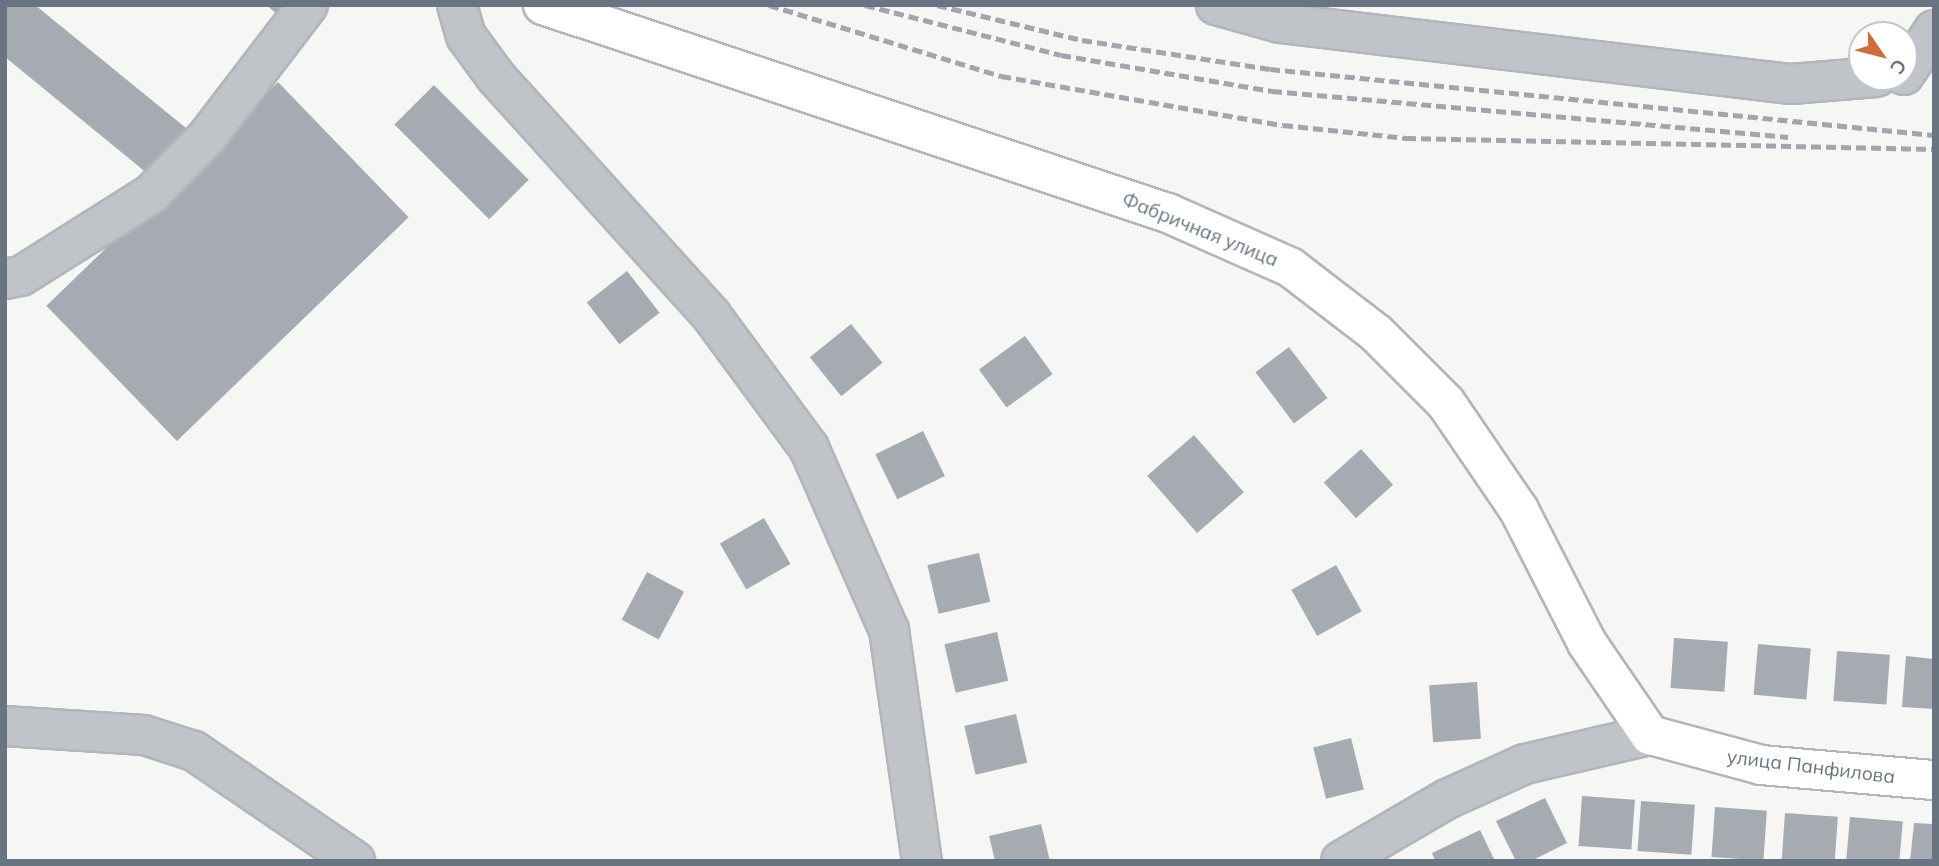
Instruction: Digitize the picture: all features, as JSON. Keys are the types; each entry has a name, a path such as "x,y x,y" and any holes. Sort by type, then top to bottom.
{"main road":[{"name":"Фабричная улица","path":"543,5 1168,213 1290,267 1332,295 1446,403 1519,510 1587,643 1650,735"},
{"name":"улица Панфилова","path":"1650,735 1761,765 1934,780"}],"street":[{"path":"5,279 21,276 151,194 207,137 308,5"},
{"path":"457,5 466,36 496,78 711,315 809,448 889,630 922,861"},
{"path":"1216,5 1280,23 1791,84 1848,79"},
{"path":"1918,54 1934,30"},
{"path":"5,726 144,735 194,751 355,861"},
{"path":"1341,861 1447,799 1525,764 1650,735"}],"building":[{"path":"5,5 35,5 197,137 159,183 5,57"},
{"path":"266,5 282,5 276,13"},
{"path":"278,82 409,217 177,441 46,306"},
{"path":"434,85 529,180 489,219 394,125"},
{"path":"627,271 660,313 619,344 587,302"},
{"path":"851,324 882,363 841,396 810,357"},
{"path":"1025,336 1053,374 1007,408 979,370"},
{"path":"1289,347 1328,398 1294,423 1255,372"},
{"path":"923,431 945,476 897,499 875,454"},
{"path":"1194,435 1244,492 1197,533 1147,476"},
{"path":"1361,449 1393,485 1356,518 1324,482"},
{"path":"764,518 791,564 746,589 720,544"},
{"path":"979,553 990,602 939,614 927,565"},
{"path":"1336,565 1362,611 1317,636 1291,590"},
{"path":"647,572 684,592 659,639 622,620"},
{"path":"997,632 1008,681 956,693 944,644"},
{"path":"1674,638 1728,642 1724,692 1671,688"},
{"path":"1758,644 1811,649 1806,699 1754,695"},
{"path":"1837,651 1890,655 1886,705 1834,701"},
{"path":"1906,656 1934,659 1934,709 1902,707"},
{"path":"1477,682 1481,739 1433,742 1429,685"},
{"path":"1016,714 1027,763 976,775 964,726"},
{"path":"1351,738 1364,789 1326,799 1313,747"},
{"path":"1582,796 1635,800 1631,850 1579,846"},
{"path":"1545,798 1567,843 1531,861 1516,861 1496,821"},
{"path":"1641,801 1695,805 1691,855 1638,851"},
{"path":"1715,807 1767,811 1763,861 1712,857"},
{"path":"1785,813 1838,817 1835,861 1782,861"},
{"path":"1850,817 1903,822 1899,861 1846,861"},
{"path":"1914,823 1934,824 1934,861 1910,861"},
{"path":"1041,824 1050,861 995,861 989,836"},
{"path":"1480,830 1495,861 1435,861 1432,853"}],"railway":[{"path":"769,5 1001,76 1283,125 1406,138 1934,149"},
{"path":"865,5 1061,55 1272,91 1788,137"},
{"path":"937,5 1082,40 1270,69 1934,135"}]}
